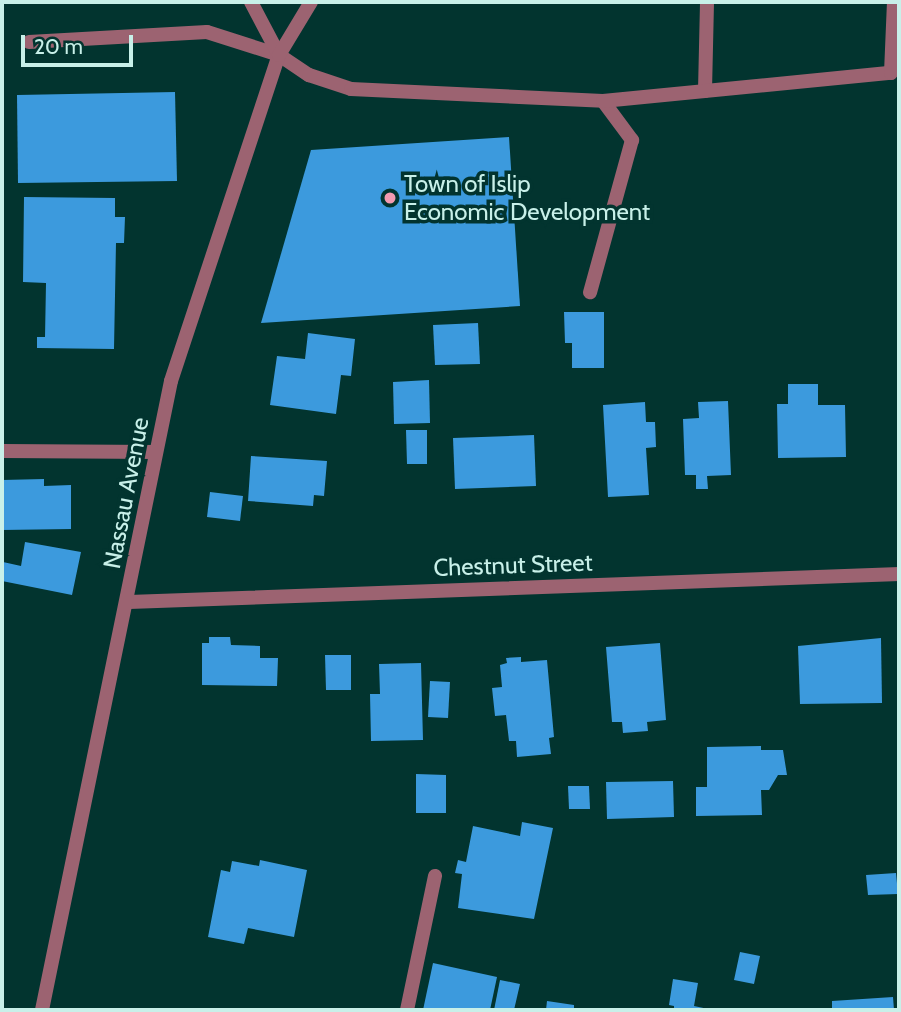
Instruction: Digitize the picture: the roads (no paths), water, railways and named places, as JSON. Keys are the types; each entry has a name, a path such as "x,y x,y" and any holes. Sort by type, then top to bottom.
{"street":[{"path":"251,2 279,55"},
{"name":"Nassau Avenue","path":"42,1010 129,602 171,381 279,55 311,2"},
{"path":"705,91 707,2"},
{"path":"29,42 207,33 279,55 309,75 351,89 603,101 891,73 894,2"},
{"path":"590,292 632,140 603,101"},
{"path":"2,451 156,452"},
{"name":"Chestnut Street","path":"129,602 899,574"},
{"path":"407,1010 435,876"}],"place":[{"name":"Town of Islip Economic Development","path":"390,198"}]}
